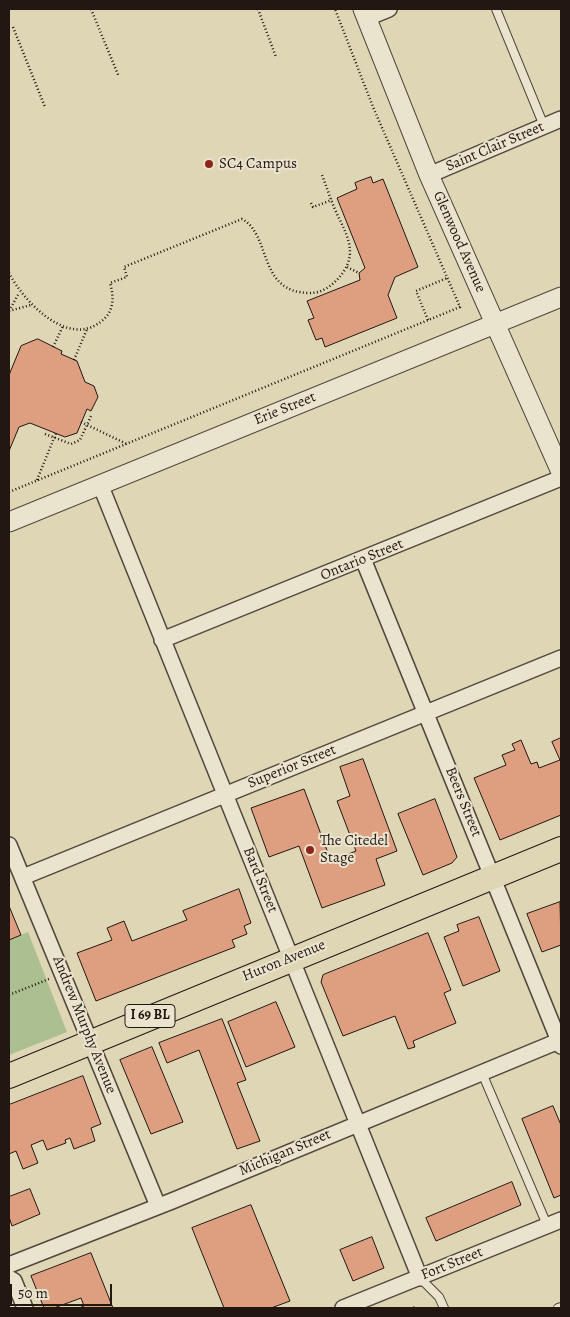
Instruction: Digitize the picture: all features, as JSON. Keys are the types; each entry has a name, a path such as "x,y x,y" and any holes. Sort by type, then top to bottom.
{"main road":[{"name":"Huron Avenue","path":"9,1076 90,1041 561,849"}],"street":[{"path":"365,13 389,9"},
{"name":"Glenwood Avenue","path":"365,13 429,174 561,472"},
{"name":"Saint Clair Street","path":"429,174 561,119"},
{"name":"Erie Street","path":"9,522 561,297"},
{"name":"Ontario Street","path":"162,640 561,478"},
{"name":"Bard Street","path":"100,484 420,1278"},
{"name":"Beers Street","path":"363,559 561,1042"},
{"name":"Superior Street","path":"23,877 225,793 561,658"},
{"name":"Andrew Murphy Avenue","path":"9,845 158,1206"},
{"name":"Michigan Street","path":"9,1265 561,1042"},
{"name":"Fort Street","path":"343,1308 561,1220"},
{"path":"9,1278 14,1281 25,1308"}],"lane":[{"path":"496,9 544,126"},
{"path":"482,1073 547,1225"},
{"path":"420,1278 439,1297 444,1308"}],"path":[{"path":"91,9 118,77"},
{"path":"258,9 276,56"},
{"path":"9,492 460,307 374,107 335,9"},
{"path":"13,27 45,107"},
{"path":"9,273 20,292 32,305 63,326 76,330 87,329 96,325 110,311 113,292 110,283 127,277 124,267 242,219 253,228 271,272 290,289 306,293 326,289 335,283 347,267 350,242 322,174"},
{"path":"311,203 313,207 332,200"},
{"path":"347,267 359,273"},
{"path":"428,320 416,291 447,278"},
{"path":"9,311 20,292"},
{"path":"9,311 32,305"},
{"path":"53,347 63,326"},
{"path":"74,360 87,329"},
{"path":"46,434 71,444 80,440 92,414"},
{"path":"81,422 128,444"},
{"path":"37,481 56,433"},
{"path":"9,995 62,974"}],"green space":[{"path":"28,932 67,1032 9,1055 9,940"}],"building":[{"path":"371,177 373,183 383,179 418,267 395,277 388,295 397,318 325,347 322,338 316,340 308,320 314,318 307,301 360,280 359,273 365,268 337,198 357,189 355,183"},
{"path":"38,339 62,351 61,354 77,361 85,382 94,386 98,397 91,411 87,409 77,433 65,437 30,423 19,427 9,451 9,375 21,346"},
{"path":"561,738 561,815 500,840 474,778 506,765 502,755 515,750 512,744 521,740 531,764 537,762 539,768 560,760 552,742"},
{"path":"363,759 397,851 376,859 385,885 322,908 299,846 269,857 251,808 304,789 331,861 356,851 337,801 350,796 340,767"},
{"path":"435,799 457,857 452,863 423,875 398,814"},
{"path":"239,889 251,923 244,926 247,934 232,940 235,947 96,1001 77,953 112,940 107,928 124,921 132,941 187,920 183,911"},
{"path":"560,902 561,945 542,952 527,914"},
{"path":"9,906 21,935 9,940"},
{"path":"479,917 500,971 463,986 444,937 459,931 457,925"},
{"path":"428,933 451,990 444,993 456,1023 413,1041 415,1047 408,1049 395,1016 343,1036 321,982 323,975"},
{"path":"276,1002 295,1047 246,1067 228,1022"},
{"path":"222,1019 246,1080 237,1083 260,1141 237,1149 199,1050 167,1063 159,1043"},
{"path":"152,1047 183,1122 151,1134 120,1060"},
{"path":"83,1076 101,1124 91,1128 95,1141 74,1149 70,1138 65,1140 66,1143 47,1150 43,1140 31,1145 38,1163 23,1169 16,1151 9,1154 9,1105"},
{"path":"553,1106 561,1125 561,1195 554,1198 522,1119"},
{"path":"512,1182 521,1205 436,1241 426,1218"},
{"path":"30,1189 40,1214 12,1226 9,1217 9,1197"},
{"path":"251,1205 290,1301 271,1308 224,1308 192,1228"},
{"path":"372,1237 384,1268 353,1281 340,1250"},
{"path":"91,1253 113,1308 79,1308 84,1306 81,1298 54,1308 44,1308 31,1276"}],"place":[{"name":"SC4 Campus","path":"209,164"},
{"name":"The Citedel Stage","path":"310,850"}]}
